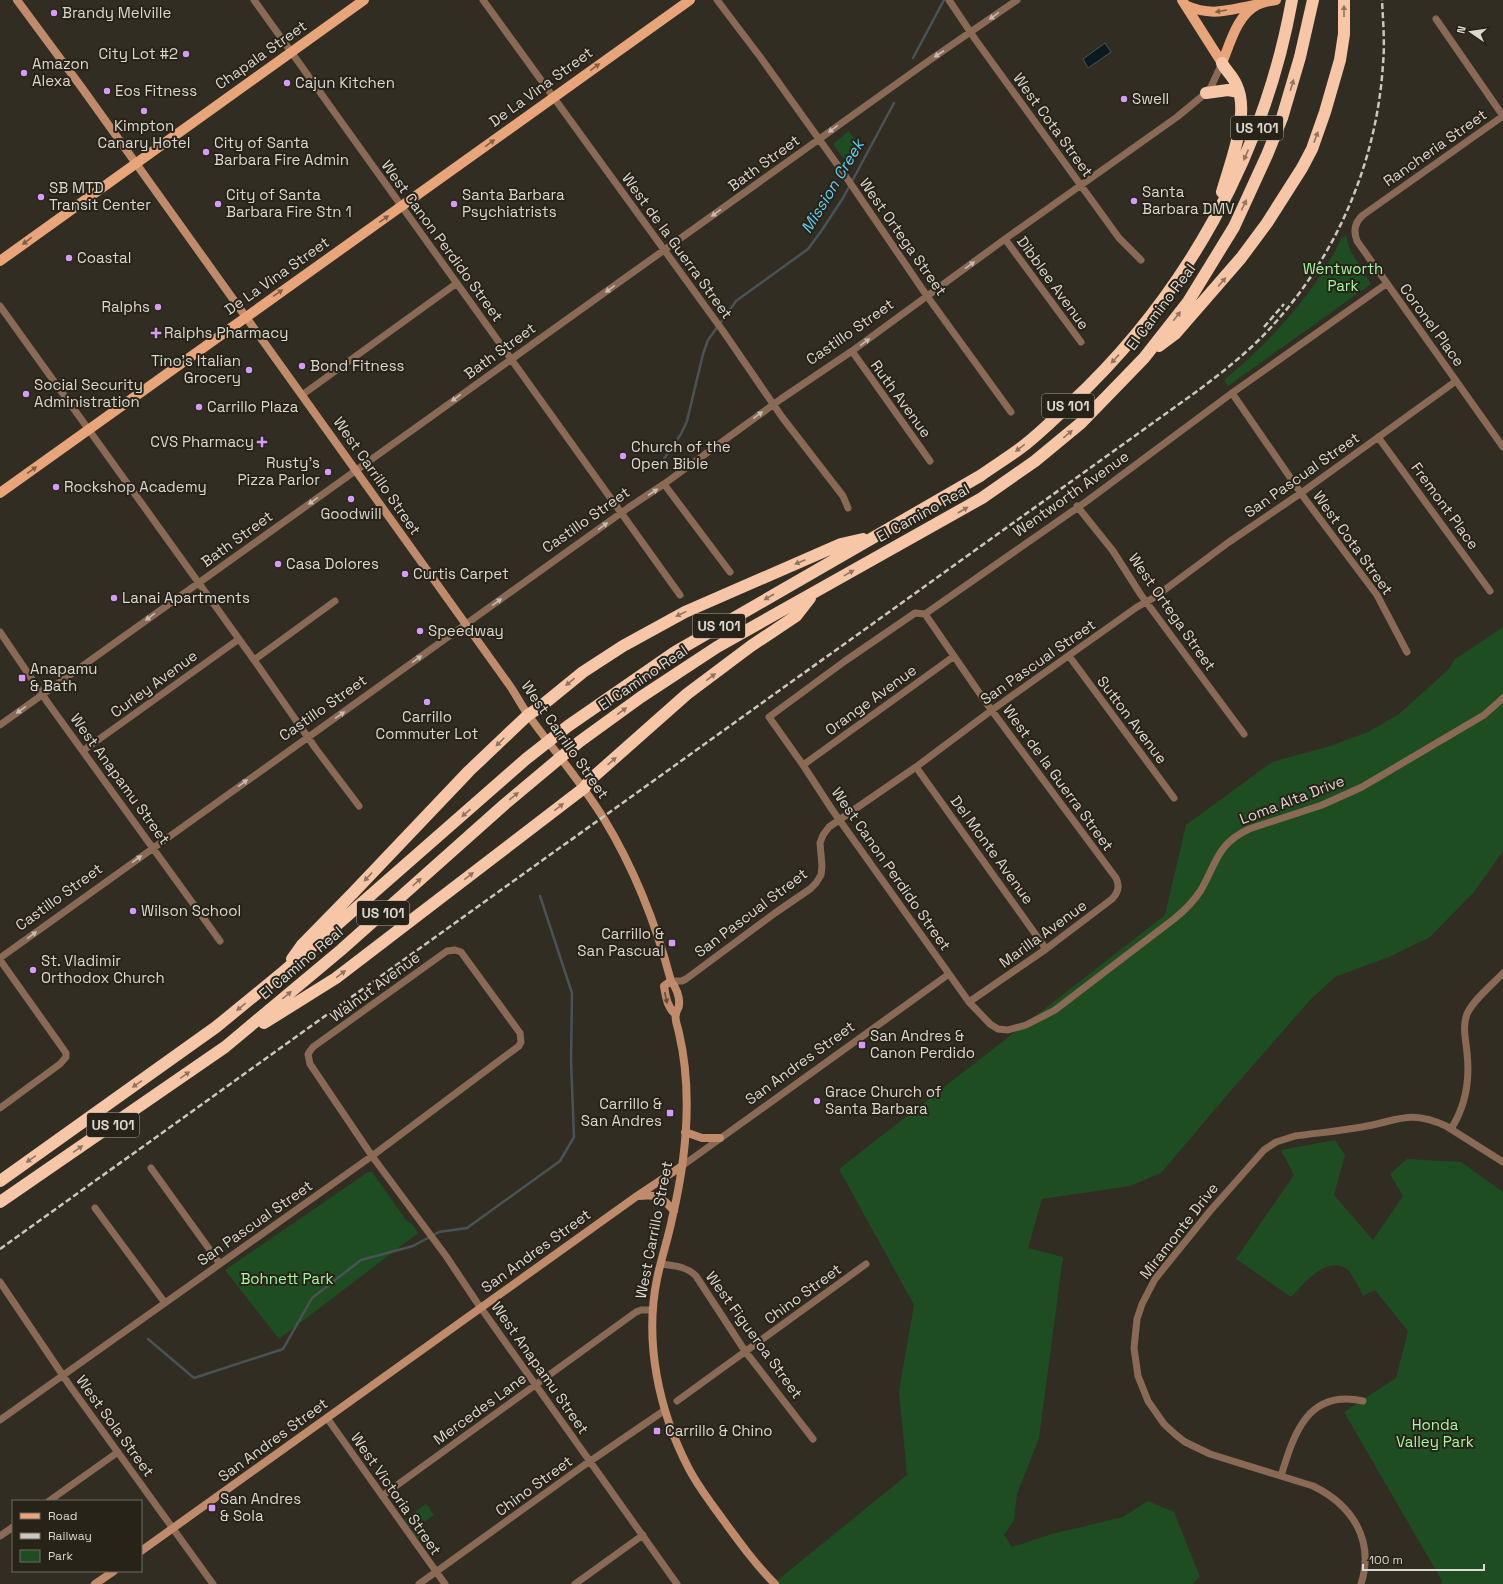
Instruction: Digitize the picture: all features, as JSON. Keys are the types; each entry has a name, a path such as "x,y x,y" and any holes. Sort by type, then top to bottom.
{"highway":[{"name":"El Camino Real","path":"0,1181 216,1027 282,973 526,759 568,726 649,669 700,636 876,537 980,476 1022,446 1058,415 1086,389 1126,347 1162,302 1212,226 1246,154 1268,97 1292,0"},
{"name":"El Camino Real","path":"0,1202 226,1047 341,950 499,809 579,742 641,697 718,647 965,509 1036,461 1081,423 1144,358 1188,302 1234,227 1282,118 1298,64 1313,0"},
{"path":"1144,358 1175,334 1241,258 1267,223 1302,168 1312,149 1325,112 1340,60 1344,34 1344,0"},
{"path":"1212,226 1239,131 1241,112 1239,92 1236,83 1222,63"},
{"path":"1206,93 1228,90 1239,92"},
{"path":"282,973 302,945 452,788 528,715 583,672 664,623 706,602 841,544 876,537"},
{"path":"226,1047 336,978 584,788 591,779 687,694 750,646 796,616 815,592"}],"main road":[{"name":"West Carrillo Street","path":"17,0 302,394 465,625 510,686 528,715 584,788 604,819 632,870 657,934 671,981 675,987 680,1006 675,1014"},
{"name":"Chapala Street","path":"0,261 364,0"},
{"name":"De La Vina Street","path":"0,493 690,0"},
{"name":"Castillo Street","path":"1222,63 1240,21 1257,5 1276,0"},
{"path":"1184,2 1198,11 1210,13 1257,5"},
{"path":"1184,2 1222,63"},
{"name":"West Carrillo Street","path":"671,981 664,986 665,996 669,1008 675,1014 682,1047 686,1109 682,1166 674,1211 657,1278 653,1310 654,1357 657,1378 665,1410 680,1450 702,1491 748,1554 775,1584"},
{"path":"685,1132 702,1138 720,1138"},
{"name":"San Andres Street","path":"142,1550 637,1196 682,1166"},
{"path":"637,1196 649,1194 662,1198 674,1211"},
{"path":"95,1584 113,1572"}],"street":[{"name":"West Canon Perdido Street","path":"254,0 680,595"},
{"name":"West de la Guerra Street","path":"483,0 724,331 774,404 843,496 848,508"},
{"name":"West Ortega Street","path":"717,0 761,58 855,189 928,296 1011,412"},
{"name":"Bath Street","path":"0,725 927,62 1017,0"},
{"name":"West Cota Street","path":"950,1 1119,238 1141,260"},
{"path":"1436,19 1503,116"},
{"name":"Castillo Street","path":"0,959 153,848 774,404 852,351 1080,185 1177,117 1211,87 1222,63"},
{"name":"Rancheria Street","path":"1382,202 1503,116"},
{"name":"Coronel Place","path":"1382,202 1360,218 1354,232 1356,241 1503,447"},
{"name":"Dibblee Avenue","path":"1005,239 1081,342"},
{"path":"302,394 457,283"},
{"name":"Wentworth Avenue","path":"769,717 883,633 916,612 925,614 1386,284"},
{"path":"0,306 239,638 308,738 359,806"},
{"name":"Ruth Avenue","path":"852,351 930,461"},
{"name":"San Pascual Street","path":"671,981 682,981 686,979 810,889 819,879 822,870 820,848 822,839 829,828 916,767 992,710 1146,601 1155,597 1229,542 1301,493 1456,381"},
{"name":"West Cota Street","path":"1232,394 1301,493 1377,595 1407,652"},
{"name":"Fremont Place","path":"1378,437 1490,591"},
{"path":"664,484 730,572"},
{"name":"West Ortega Street","path":"1077,506 1113,551 1146,601 1244,734"},
{"path":"254,660 336,601"},
{"name":"West de la Guerra Street","path":"925,614 992,710 1116,878"},
{"name":"West Anapamu Street","path":"0,632 42,694 220,940"},
{"name":"Curley Avenue","path":"84,750 239,638"},
{"name":"Sutton Avenue","path":"1069,656 1174,798"},
{"name":"Orange Avenue","path":"803,764 954,657"},
{"name":"Loma Alta Drive","path":"998,1029 1008,1030 1043,1018 1174,919 1190,904 1200,891 1212,866 1223,848 1238,834 1322,805 1356,790 1484,715 1503,698"},
{"name":"West Canon Perdido Street","path":"769,717 969,1002 990,1024 998,1029"},
{"name":"Del Monte Avenue","path":"916,767 1046,949"},
{"name":"Marilla Avenue","path":"969,1002 1046,949 1112,899 1118,892 1118,882 1116,878"},
{"name":"Walnut Avenue","path":"313,1047 447,951 452,950 461,952 520,1033 521,1042"},
{"path":"0,959 64,1047 66,1053 66,1057 60,1064 0,1108"},
{"path":"1451,1129 1459,1117 1462,1109 1468,1077 1468,1060 1464,1031 1466,1015 1475,1002 1503,973"},
{"name":"San Andres Street","path":"682,1166 949,974"},
{"name":"San Pascual Street","path":"0,1420 372,1156 519,1046 521,1042"},
{"name":"West Anapamu Street","path":"313,1047 308,1054 310,1064 372,1156 422,1223 678,1584"},
{"name":"Miramonte Drive","path":"1361,1584 1365,1568 1364,1546 1357,1525 1345,1507 1328,1493 1313,1486 1199,1450 1176,1435 1154,1412 1141,1387 1134,1348 1137,1319 1142,1304 1155,1279 1228,1189 1264,1150 1276,1142 1295,1136 1365,1127 1400,1117 1421,1118 1436,1122 1451,1129 1503,1162"},
{"path":"151,1168 220,1264"},
{"path":"95,1208 165,1303"},
{"name":"West Figueroa Street","path":"661,1264 682,1266 693,1273 745,1351 814,1439"},
{"name":"Chino Street","path":"677,1401 866,1264"},
{"name":"West Sola Street","path":"0,1282 63,1376 213,1584"},
{"name":"Mercedes Lane","path":"382,1496 636,1312 641,1310 653,1310"},
{"path":"1281,1476 1294,1436 1302,1422 1315,1408 1325,1402 1336,1399 1350,1398 1363,1401"},
{"name":"Chino Street","path":"419,1584 590,1461 665,1410"},
{"name":"West Victoria Street","path":"327,1418 445,1584"},
{"path":"50,1500 118,1452"},
{"path":"0,1536 12,1527"},
{"path":"575,1584 643,1536"}],"green space":[{"path":"849,131 862,149 849,166 833,144"},
{"name":"Wentworth Park","path":"1346,235 1350,250 1371,284 1228,386 1224,380 1248,360 1281,326 1317,281 1340,241"},
{"path":"1503,627 1503,851 1474,892 1430,937 1389,957 1335,977 1310,1000 1161,1173 1130,1186 1042,1199 1028,1248 1063,1257 1039,1438 1017,1494 1014,1520 1004,1535 1012,1547 1052,1534 1123,1517 1148,1501 1174,1512 1200,1577 1192,1584 775,1584 774,1583 907,1475 899,1391 914,1305 839,1169 1165,915 1186,825 1272,762 1330,746 1368,732 1399,714 1449,669 1454,660"},
{"name":"Honda Valley Park","path":"1335,1140 1345,1155 1334,1195 1373,1240 1403,1196 1390,1174 1407,1159 1461,1162 1503,1192 1503,1584 1441,1584 1442,1581 1344,1412 1396,1378 1408,1331 1375,1290 1363,1296 1347,1269 1339,1266 1331,1266 1316,1272 1291,1297 1236,1259 1294,1175 1281,1150"},
{"name":"Bohnett Park","path":"368,1172 372,1172 406,1220 413,1225 418,1233 279,1339 225,1270"},
{"path":"426,1504 434,1515 419,1526 415,1521 415,1524 410,1527 407,1526 405,1519 410,1517 413,1518 411,1515"},
{"path":"415,1527 422,1528 425,1531 423,1537 420,1539 413,1535 412,1530"}],"shaded area":[{"path":"1105,43 1111,52 1088,68 1083,59"}],"waterway":[{"name":"Mission Creek","path":"913,58 944,0"},
{"name":"Mission Creek","path":"657,469 681,434 687,421 703,354 708,340 736,301 808,249 843,198 894,103"},
{"path":"148,1339 194,1378 283,1349 312,1298 361,1260 413,1246 439,1232 467,1228 560,1161 574,1137 571,1060 572,993 540,896"}],"railway":[{"path":"0,1249 1196,392 1247,351 1274,324 1297,296 1317,267 1335,236 1363,170 1379,100 1384,48 1382,0"},
{"path":"1264,327 1284,304"}],"place":[{"name":"Brandy Melville","path":"54,13"},
{"name":"City Lot #2","path":"186,54"},
{"name":"Amazon Alexa","path":"24,73"},
{"name":"Cajun Kitchen","path":"287,83"},
{"name":"Eos Fitness","path":"107,91"},
{"name":"Swell","path":"1124,99"},
{"name":"Kimpton Canary Hotel","path":"144,111"},
{"name":"City of Santa Barbara Fire Admin","path":"206,152"},
{"name":"SB MTD Transit Center","path":"41,197"},
{"name":"Santa Barbara DMV","path":"1134,201"},
{"name":"City of Santa Barbara Fire Stn 1","path":"218,204"},
{"name":"Santa Barbara Psychiatrists","path":"454,204"},
{"name":"Coastal","path":"69,258"},
{"name":"Ralphs","path":"158,307"},
{"name":"Ralphs Pharmacy","path":"156,333"},
{"name":"Bond Fitness","path":"302,366"},
{"name":"Tino's Italian Grocery","path":"249,370"},
{"name":"Social Security Administration","path":"26,394"},
{"name":"Carrillo Plaza","path":"199,407"},
{"name":"CVS Pharmacy","path":"262,442"},
{"name":"Church of the Open Bible","path":"623,456"},
{"name":"Rusty's Pizza Parlor","path":"328,472"},
{"name":"Rockshop Academy","path":"56,487"},
{"name":"Goodwill","path":"351,499"},
{"name":"Casa Dolores","path":"278,564"},
{"name":"Curtis Carpet","path":"405,574"},
{"name":"Lanai Apartments","path":"114,598"},
{"name":"Speedway","path":"420,631"},
{"name":"Anapamu & Bath","path":"22,678"},
{"name":"Carrillo Commuter Lot","path":"427,702"},
{"name":"Wilson School","path":"133,911"},
{"name":"Carrillo & San Pascual","path":"672,943"},
{"name":"St. Vladimir Orthodox Church","path":"33,970"},
{"name":"San Andres & Canon Perdido","path":"862,1045"},
{"name":"Grace Church of Santa Barbara","path":"817,1101"},
{"name":"Carrillo & San Andres","path":"670,1113"},
{"name":"Carrillo & Chino","path":"657,1431"},
{"name":"San Andres & Sola","path":"212,1508"}]}
